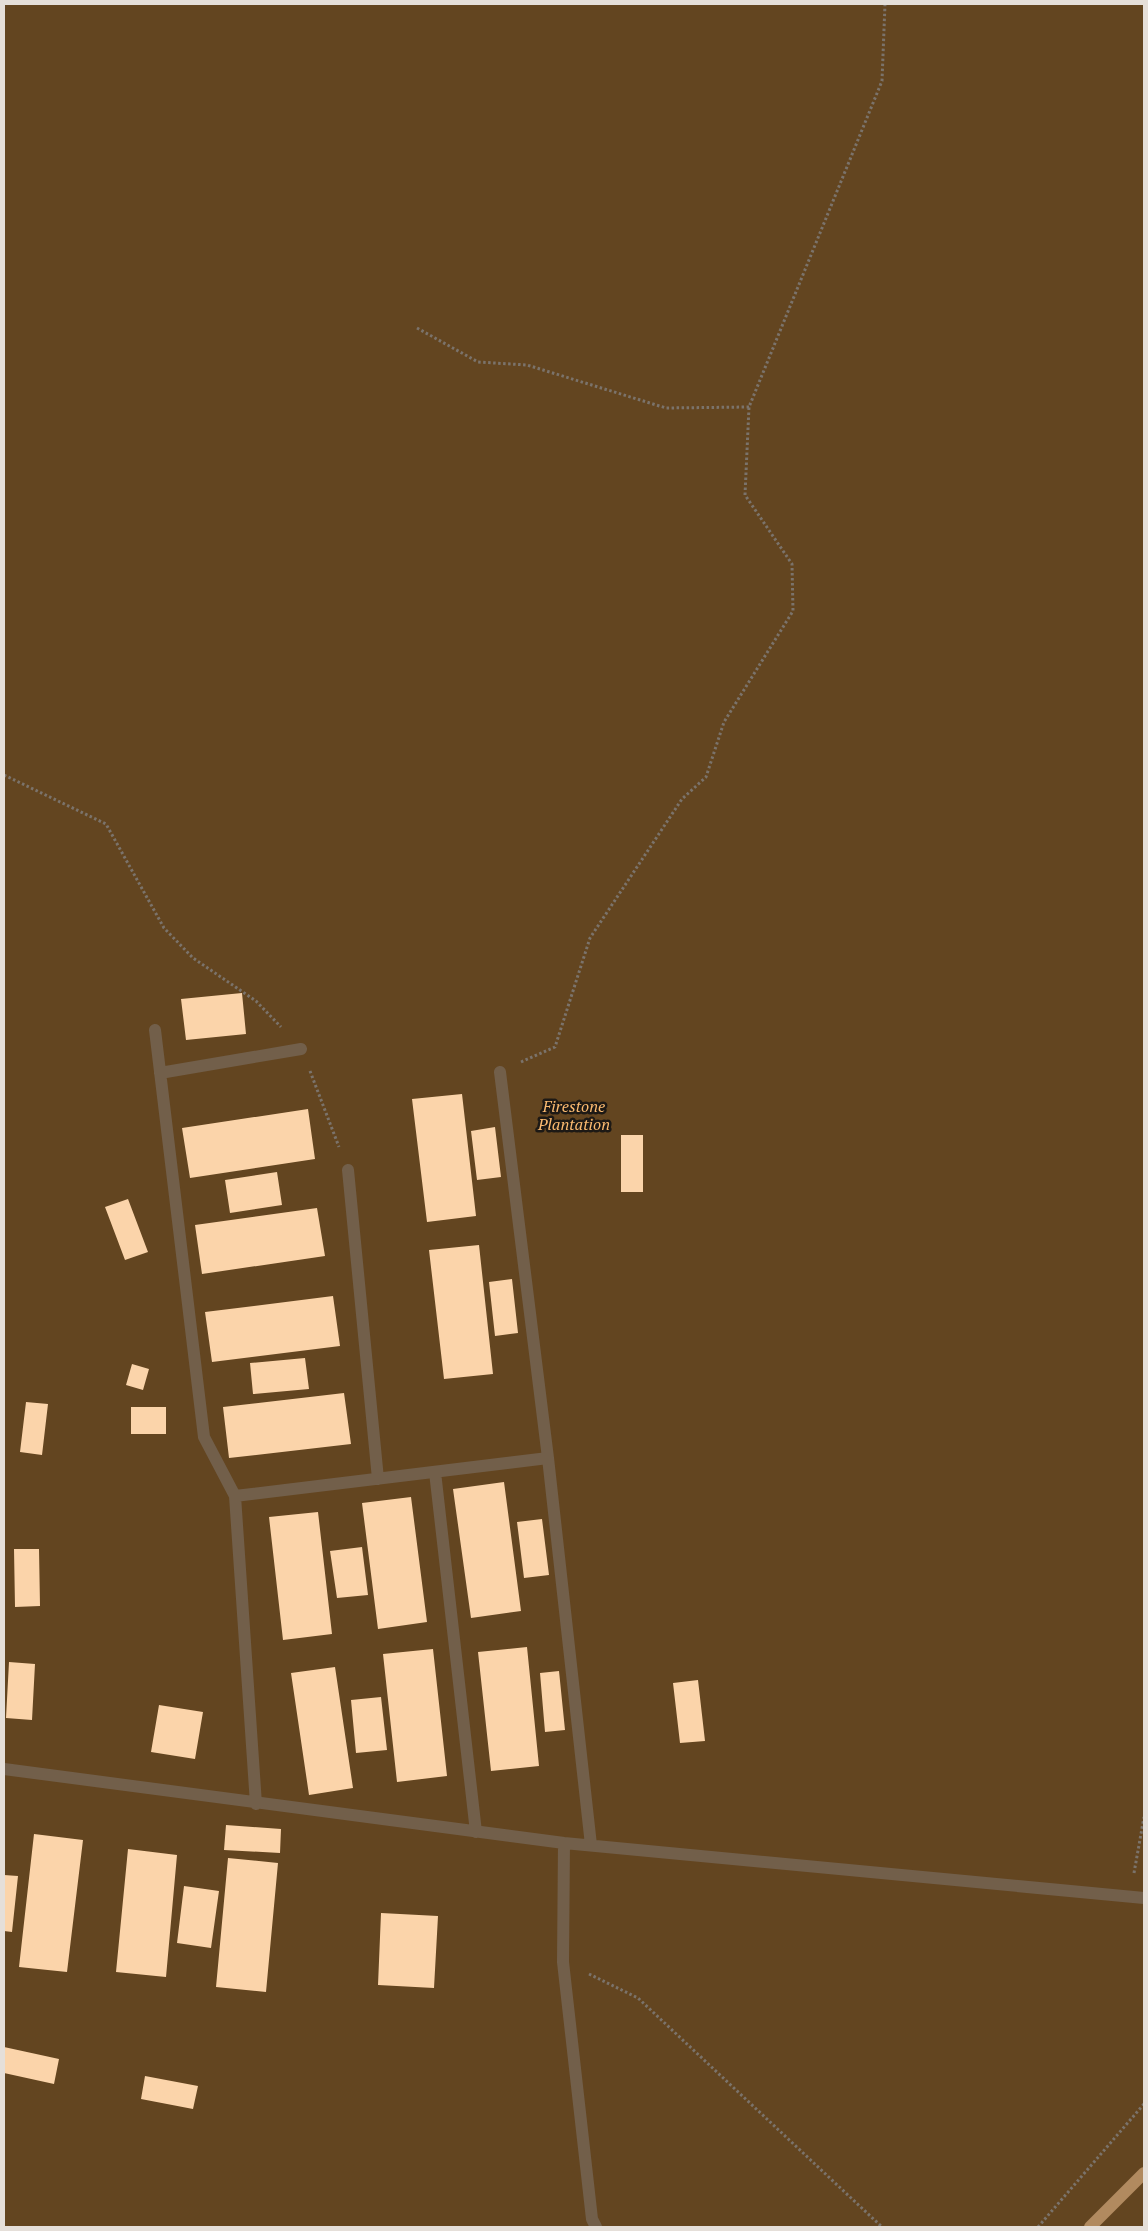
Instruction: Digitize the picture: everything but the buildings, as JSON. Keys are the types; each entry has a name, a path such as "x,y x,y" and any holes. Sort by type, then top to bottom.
{"main road":[{"path":"1090,2227 1144,2174"}],"street":[{"path":"155,1030 204,1437 235,1496 256,1804"},
{"path":"160,1073 301,1049"},
{"path":"500,1072 548,1458 591,1846"},
{"path":"348,1170 378,1479"},
{"path":"235,1496 548,1458"},
{"path":"435,1472 476,1832"},
{"path":"4,1769 256,1804 564,1843 1144,1898"},
{"path":"564,1843 563,1962 592,2219 596,2227"}],"path":[{"path":"500,1072 554,1047 590,938 682,799 706,777 724,722 792,611 792,564 745,495 749,406 882,81 885,4"},
{"path":"417,328 478,362 527,365 666,408 749,406"},
{"path":"4,775 106,824 164,928 193,958 256,1001 301,1049 348,1170"},
{"path":"1129,1898 1144,1817"},
{"path":"563,1962 638,1998 882,2227"},
{"path":"1038,2227 1144,2104"}],"green space":[{"name":"Firestone Plantation","path":"4,4 1144,4 1144,2227 4,2227"}]}
